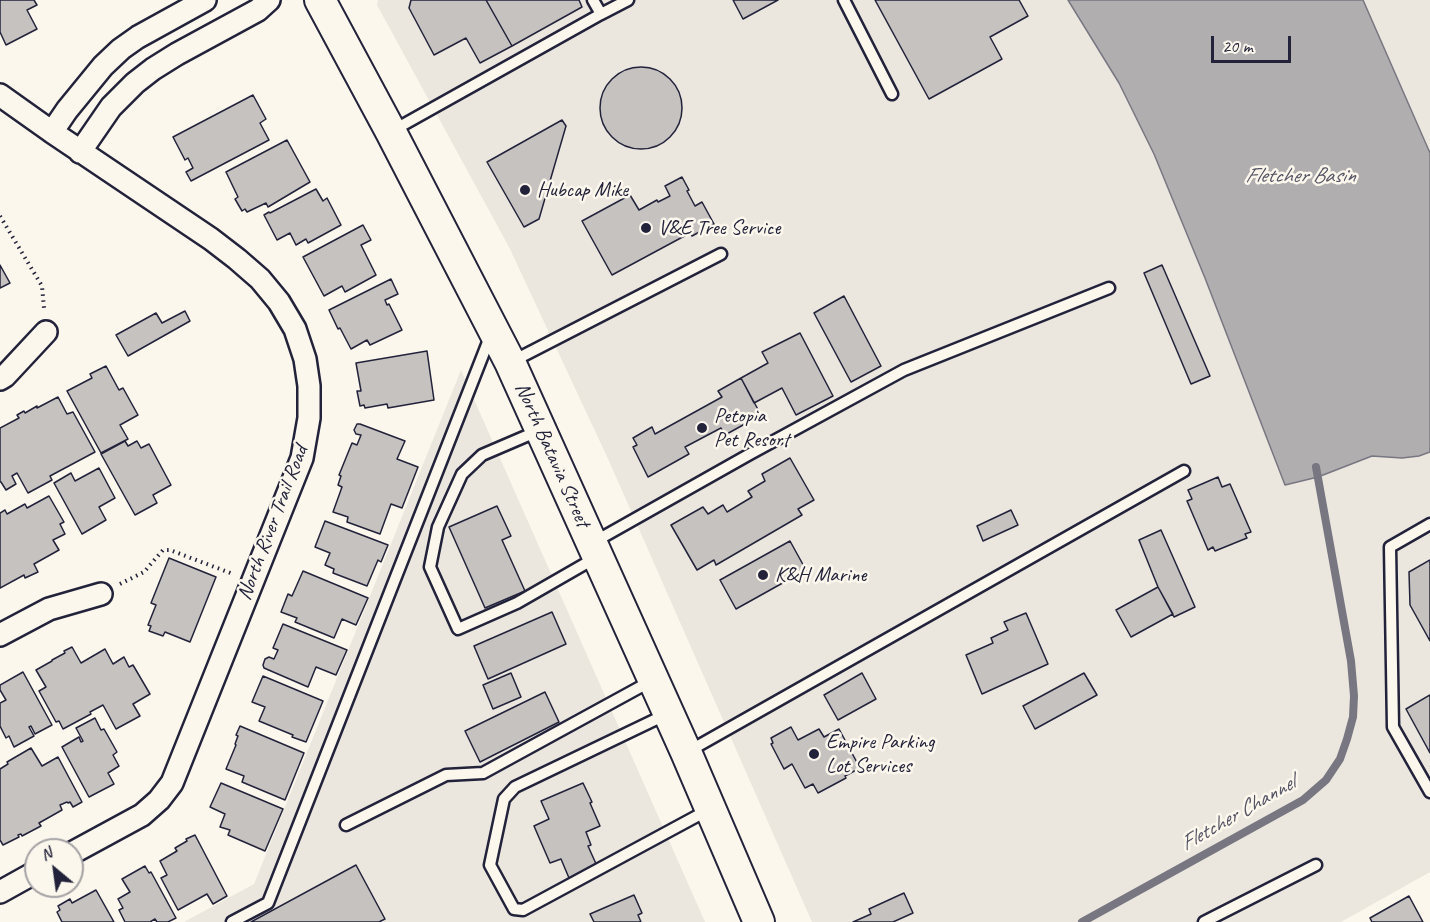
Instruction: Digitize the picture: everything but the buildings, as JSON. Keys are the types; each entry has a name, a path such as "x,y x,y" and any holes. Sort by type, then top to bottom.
{"main road":[{"name":"North Batavia Street","path":"320,0 510,362 686,752 759,922"}],"street":[{"path":"52,132 103,66 121,49 147,31 205,0"},
{"path":"80,152 111,106 135,83 177,54 258,10 269,0"},
{"name":"North River Trail Road","path":"0,94 80,152 211,239 260,279 279,302 295,328 305,359 309,386 309,418 302,458 172,783 159,800 142,815 84,846"},
{"path":"0,379 46,332"},
{"path":"0,635 49,609 100,594"},
{"path":"0,892 24,879"}],"lane":[{"path":"593,0 601,14"},
{"path":"391,132 628,0"},
{"path":"844,0 892,94"},
{"path":"510,362 721,255"},
{"path":"540,430 482,455 475,461 462,474 438,527 430,567 458,629 517,603 595,550 750,454 904,370 1109,288"},
{"path":"232,922 268,903 494,329"},
{"path":"686,752 1184,471"},
{"path":"1430,524 1390,547 1393,727 1430,792"},
{"path":"346,825 446,775 483,773 653,680"},
{"path":"668,713 514,787 504,799 490,865 514,909 523,910 711,809"},
{"path":"1204,922 1316,865"}],"path":[{"path":"0,216 42,286 46,332"},
{"path":"100,594 144,572 163,550 170,550 252,582"}],"shaded area":[{"path":"378,0 1430,0 1430,872 1341,922 812,922 609,461 509,247 377,5"},
{"path":"461,370 705,922 184,922 254,884"}],"water":[{"name":"Fletcher Basin","path":"1068,0 1363,0 1430,153 1430,452 1402,458 1372,456 1318,477 1285,485 1154,154 1119,83"}],"waterway":[{"name":"Fletcher Channel","path":"1082,922 1303,800 1326,780 1340,759 1353,717 1354,696 1351,661 1316,467"}],"place":[{"name":"Hubcap Mike","path":"525,190"},
{"name":"V&E Tree Service","path":"646,228"},
{"name":"Petopia Pet Resort","path":"702,428"},
{"name":"K&H Marine","path":"763,575"},
{"name":"Empire Parking Lot Services","path":"814,754"}]}
